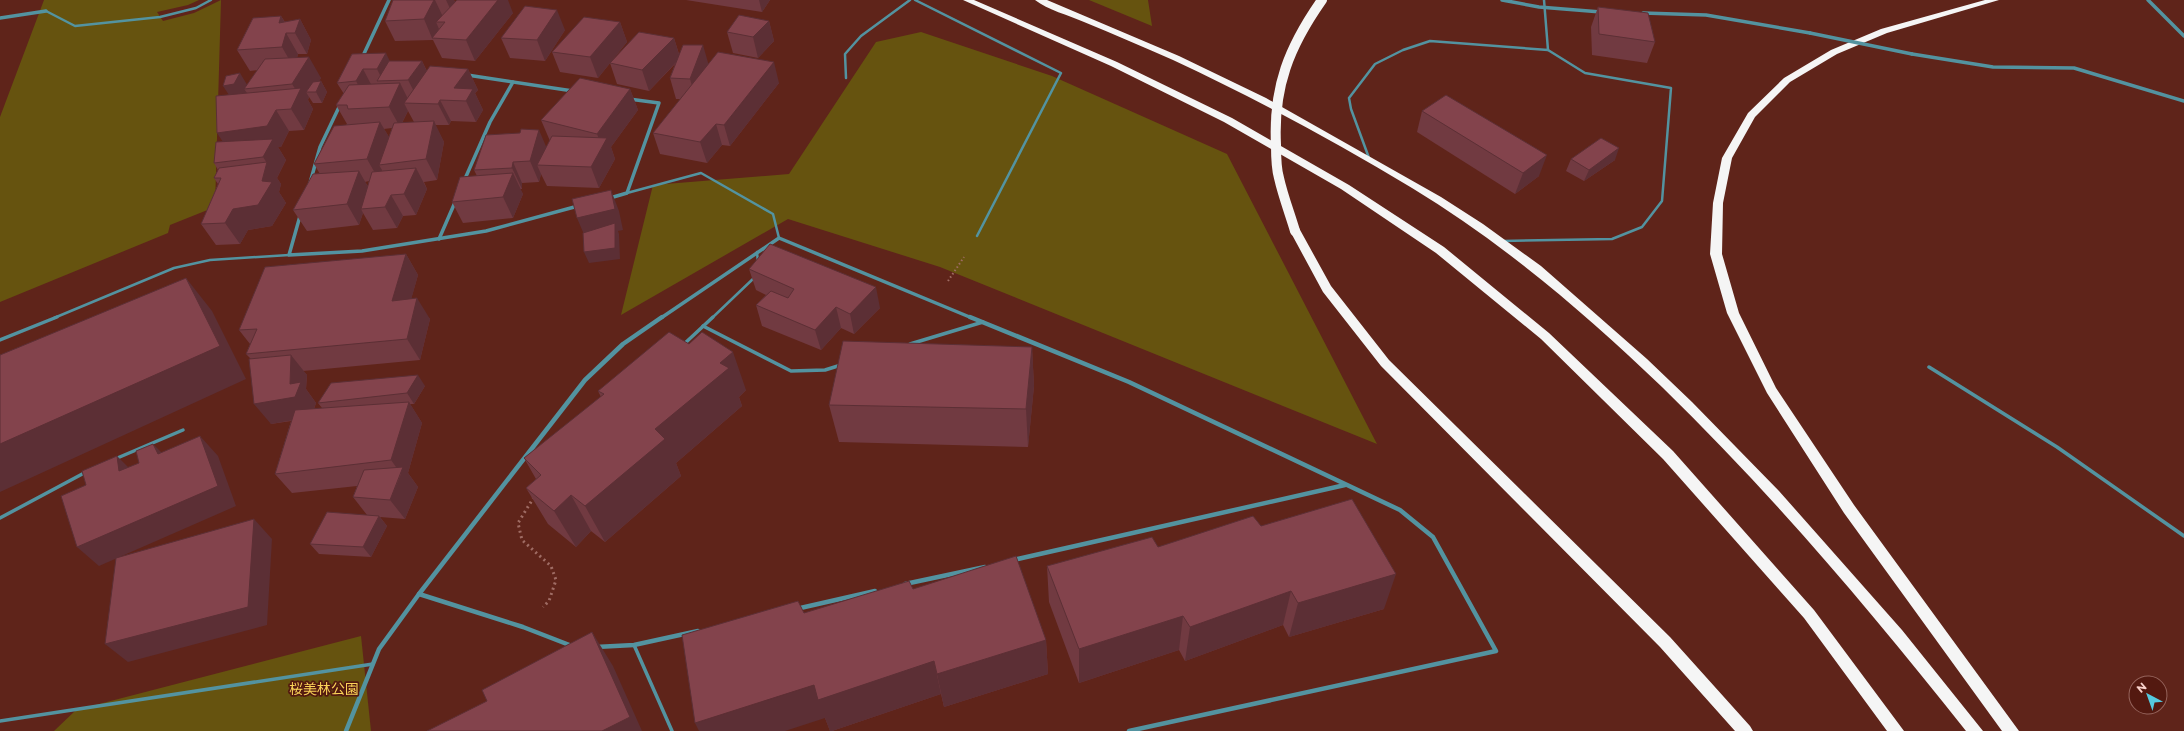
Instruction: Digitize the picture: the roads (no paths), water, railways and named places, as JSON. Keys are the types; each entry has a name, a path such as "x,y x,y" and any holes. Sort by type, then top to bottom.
{"highway":[{"path":"968,0 1114,64 1228,120 1345,187 1440,250 1545,336 1668,455 1809,614 1896,731"},
{"path":"1039,0 1196,67 1256,96 1369,158 1434,197 1500,241 1574,298 1691,407 1798,518 1891,625 1975,731"},
{"path":"1322,0 1304,24 1287,58 1276,94 1274,129 1279,178 1295,232 1327,288 1384,363 1665,642 1745,731"},
{"path":"1995,0 1884,31 1834,52 1787,80 1750,115 1727,158 1718,203 1716,254 1733,313 1771,390 1848,509 2011,731"}],"street":[{"path":"359,66 389,0"},
{"path":"1502,0 1545,8 1610,12"},
{"path":"2148,0 2184,36"},
{"path":"0,18 46,10"},
{"path":"1639,13 1706,15 1912,54 1993,67 2074,68 2184,101"},
{"path":"362,59 369,60"},
{"path":"460,74 582,92"},
{"path":"461,188 490,122 513,82"},
{"path":"605,199 627,193 659,104 620,98"},
{"path":"308,190 320,147 342,100"},
{"path":"439,239 458,195"},
{"path":"301,212 289,255 362,252 486,231 582,205"},
{"path":"346,731 379,649 419,594 585,380 623,344 779,238 1129,382 1400,510 1433,537 1496,651 1129,731"},
{"path":"1005,562 1346,485"},
{"path":"897,586 989,566"},
{"path":"789,611 881,590"},
{"path":"419,594 524,627 577,648"},
{"path":"591,647 634,645 704,630"}],"lane":[{"path":"46,10 75,26 160,17 196,8 211,0"},
{"path":"846,78 846,54 861,36 910,0"},
{"path":"915,0 1061,73 977,236"},
{"path":"1544,0 1548,50"},
{"path":"1369,158 1351,109 1349,98 1375,64 1403,50 1430,41 1548,50 1585,73 1671,88 1662,201 1642,227 1612,239 1500,241"},
{"path":"627,193 702,173 773,214 779,238"},
{"path":"757,252 758,267"},
{"path":"0,340 174,268 210,260 289,255"},
{"path":"679,348 758,274"},
{"path":"908,345 984,322"},
{"path":"703,326 791,371 825,370 847,364"},
{"path":"1929,367 2057,447 2184,536"},
{"path":"113,460 183,430"},
{"path":"0,518 71,478 92,469"},
{"path":"634,645 672,731"},
{"path":"0,721 373,664"}],"park label":[{"name":"桜美林公園","path":"324,689"}]}
